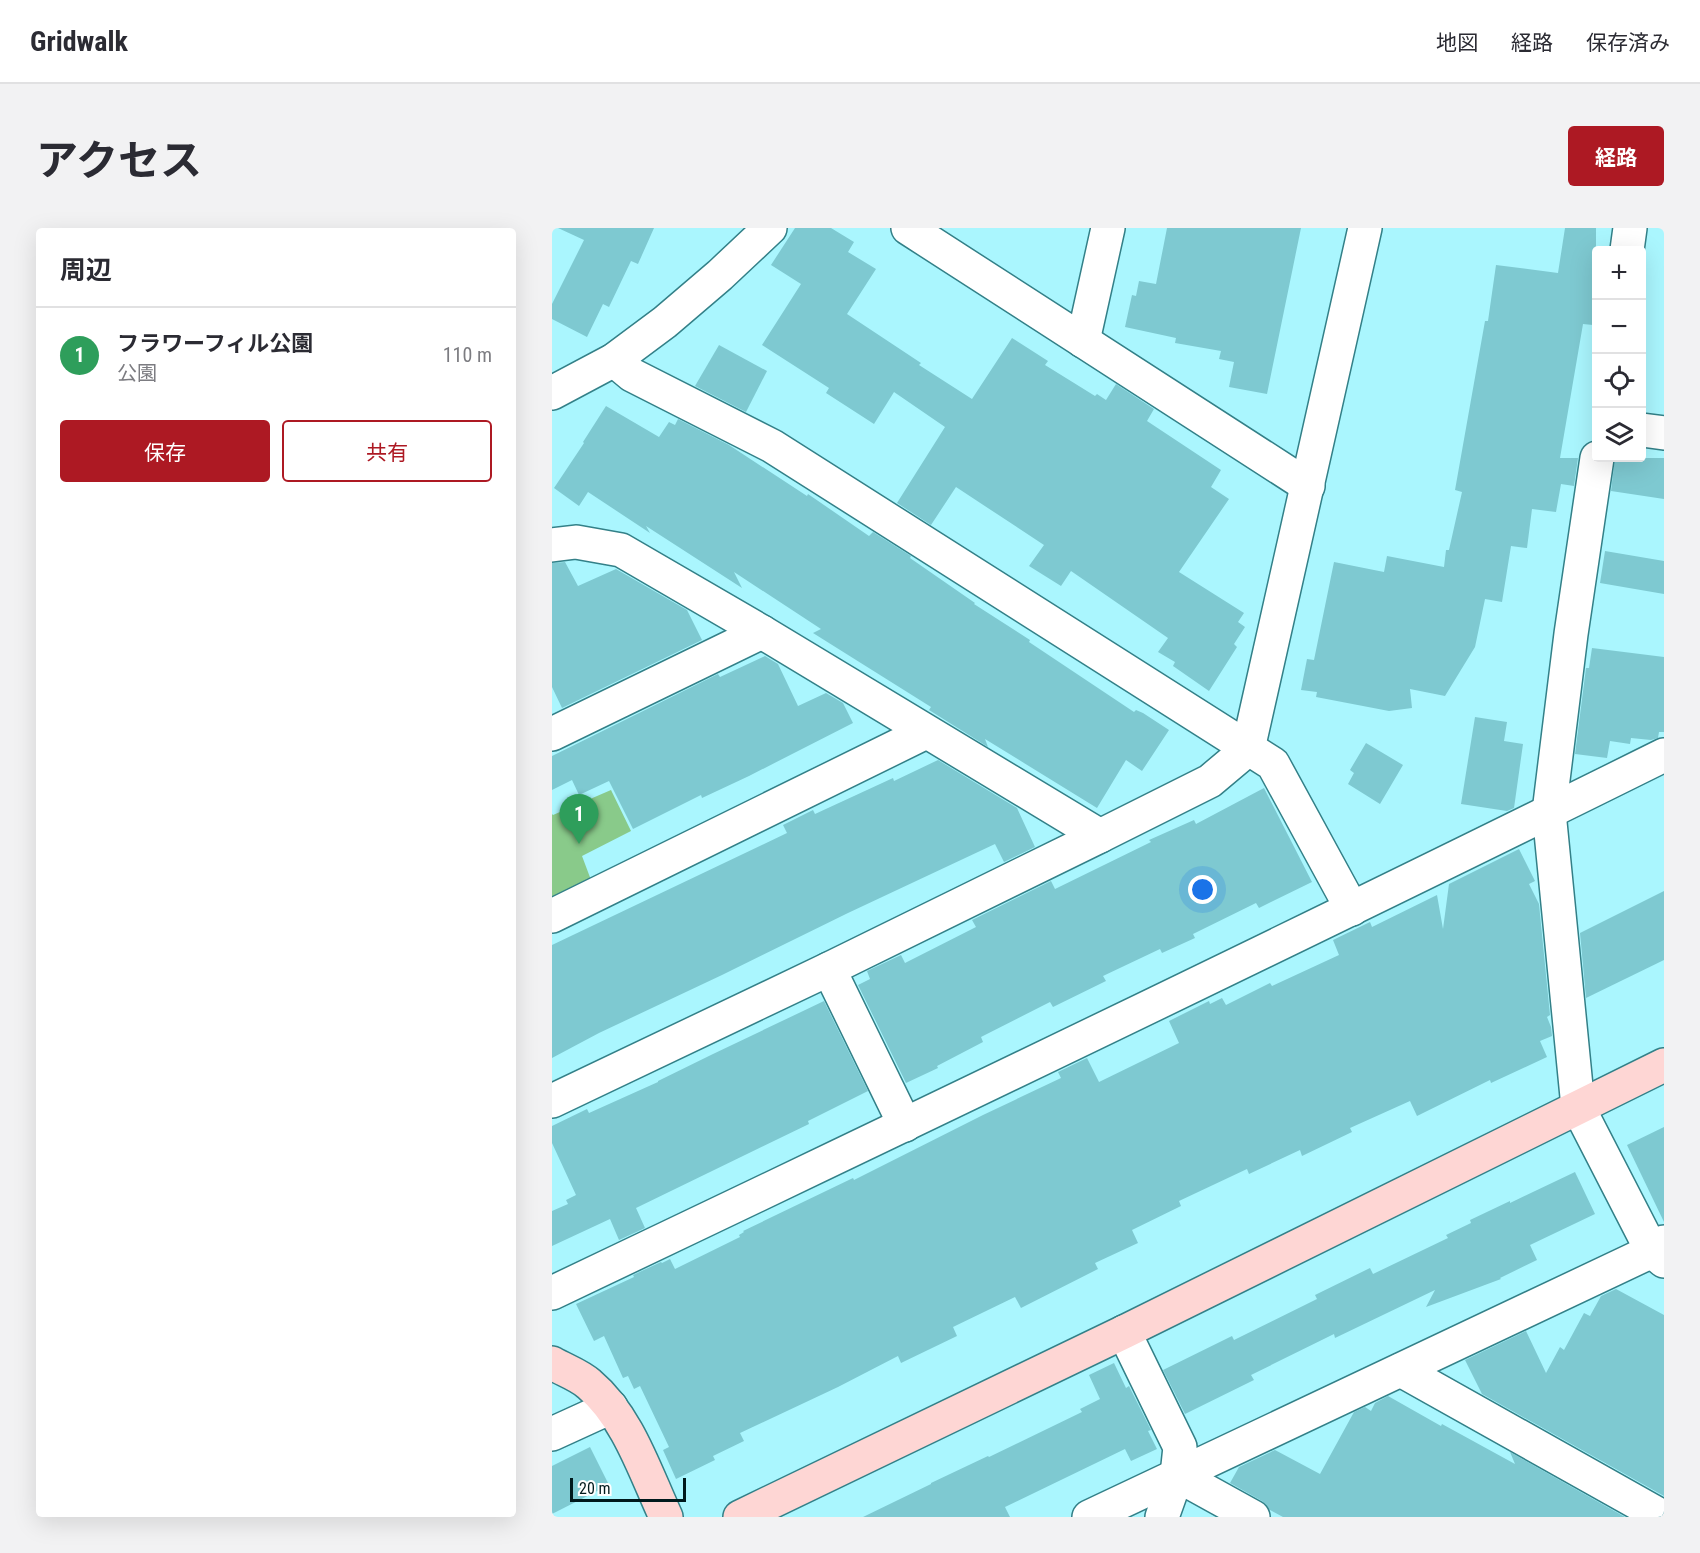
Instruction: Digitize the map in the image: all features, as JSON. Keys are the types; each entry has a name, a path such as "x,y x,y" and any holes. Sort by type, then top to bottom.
{"street":[{"path":"552,393 614,360 665,322 770,228"},
{"path":"908,228 1308,486"},
{"path":"1083,341 1108,228"},
{"path":"552,1101 829,969 1210,781 1248,748 1365,228"},
{"path":"1628,246 1630,228"},
{"path":"614,360 632,375 772,446 1273,764 1352,909"},
{"path":"1646,431 1664,434"},
{"path":"1089,1517 1660,1251 1578,1107 1549,812 1595,462"},
{"path":"552,545 576,542 621,550 762,632 1100,836"},
{"path":"552,734 762,632"},
{"path":"552,916 926,732"},
{"path":"552,1293 1352,909 1664,755"},
{"path":"829,969 905,1125"},
{"path":"740,1517 1124,1332 1664,1065"},
{"path":"1124,1332 1180,1447 1177,1475 1162,1517"},
{"path":"552,1363 588,1383 611,1407 627,1433 666,1517"},
{"path":"1401,1370 1664,1517"},
{"path":"552,1434 611,1407"},
{"path":"1177,1475 1253,1517"}],"green space":[{"path":"611,790 631,831 582,856 591,880 552,901 552,814"}],"building":[{"path":"558,228 654,228 638,264 631,261 609,307 603,304 587,337 552,319 552,304 584,240"},
{"path":"795,228 831,228 854,242 848,252 876,269 847,314 972,399 1012,338 1048,361 1045,365 1095,396 1097,394 1106,400 1116,384 1154,409 1147,421 1221,470 1211,487 1229,499 1179,572 1244,613 1238,622 1245,627 1234,644 1237,647 1209,691 1173,666 1175,662 1158,652 1168,638 1071,571 1061,586 1029,566 1044,545 956,487 931,525 897,503 945,427 894,392 874,424 826,393 829,388 762,345 801,284 771,265"},
{"path":"1167,228 1301,228 1267,394 1229,387 1234,362 1219,359 1221,351 1175,343 1176,338 1125,327 1132,295 1136,296 1139,281 1156,284"},
{"path":"1565,228 1596,228 1596,246 1592,246 1592,325 1583,324 1560,458 1578,458 1574,486 1561,484 1556,512 1532,509 1527,548 1511,546 1502,602 1485,599 1475,647 1445,696 1410,689 1412,708 1389,711 1316,697 1317,692 1301,690 1307,659 1314,660 1334,562 1384,572 1387,556 1444,567 1446,550 1449,550 1462,492 1455,490 1485,321 1488,321 1496,265 1558,273"},
{"path":"719,345 767,371 746,412 695,386"},
{"path":"606,406 659,437 669,422 675,425 678,419 729,445 807,496 808,494 869,536 873,532 911,556 910,558 974,604 1030,640 1029,642 1134,712 1136,710 1143,713 1169,730 1142,771 1126,760 1097,808 985,739 988,747 929,710 931,707 813,633 821,629 734,572 742,588 646,526 650,533 588,492 579,506 554,488"},
{"path":"1646,458 1664,458 1664,499 1611,491 1615,462 1646,462"},
{"path":"1605,551 1664,561 1664,594 1600,583"},
{"path":"565,562 578,586 616,569 687,610 702,640 562,708 552,687 552,563"},
{"path":"1592,648 1664,657 1664,732 1659,732 1658,738 1651,740 1631,738 1630,744 1610,741 1607,758 1575,754 1586,668 1589,668"},
{"path":"765,656 778,664 798,706 826,693 843,703 853,723 749,776 702,798 701,795 633,829 609,781 579,795 572,780 552,790 552,756 718,674 720,677"},
{"path":"1475,717 1507,722 1504,741 1523,744 1514,808 1507,811 1461,804"},
{"path":"1366,743 1403,765 1380,804 1348,784 1354,773 1350,770"},
{"path":"938,760 1017,808 1035,847 1004,862 995,844 599,1033 552,1058 552,945 787,833 783,825 813,810 815,814"},
{"path":"1264,788 1312,882 1259,908 1256,903 1193,934 1195,938 1162,953 1160,949 1103,976 1106,981 1053,1007 1050,1002 981,1037 983,1042 906,1083 858,985 870,979 867,971 901,955 905,963 976,927 972,920 1051,881 1055,889 1151,842 1149,840 1194,820 1196,824"},
{"path":"1519,849 1535,881 1529,884 1539,904 1550,1015 1547,1017 1552,1036 1540,1041 1547,1057 1491,1083 1490,1080 1417,1116 1410,1101 1350,1128 1352,1132 1302,1156 1300,1150 1249,1174 1247,1169 1179,1201 1181,1206 1132,1230 1138,1243 1095,1263 1098,1269 1021,1308 1015,1297 953,1327 957,1336 901,1363 898,1356 740,1433 744,1441 713,1456 715,1460 676,1479 663,1450 669,1447 640,1386 634,1389 628,1376 623,1378 604,1336 594,1341 576,1304 661,1262 670,1259 675,1269 740,1237 743,1231 853,1178 854,1180 1061,1078 1058,1072 1087,1058 1099,1082 1179,1043 1169,1021 1209,1001 1210,1004 1222,998 1226,1005 1270,983 1272,986 1339,955 1333,940 1370,922 1372,927 1437,895 1443,929 1449,884"},
{"path":"1664,891 1664,960 1586,998 1580,933"},
{"path":"824,1001 868,1091 808,1121 809,1124 636,1208 645,1228 619,1240 610,1219 552,1246 552,1211 568,1204 566,1200 576,1195 552,1143 552,1126 587,1109 589,1113 658,1082"},
{"path":"1664,1127 1664,1222 1627,1145"},
{"path":"1575,1172 1595,1214 1530,1245 1537,1260 1501,1279 1426,1307 1435,1290 1335,1338 1334,1334 1251,1375 1254,1380 1185,1414 1163,1370 1232,1336 1234,1340 1317,1299 1315,1295 1370,1268 1373,1274 1448,1238 1446,1235 1471,1223 1470,1220"},
{"path":"1616,1289 1664,1315 1664,1496 1482,1394 1465,1360 1526,1331 1546,1373 1560,1347 1564,1350 1584,1313 1590,1316 1601,1296"},
{"path":"1114,1363 1126,1388 1129,1386 1151,1430 1148,1431 1157,1449 1131,1461 1125,1449 1005,1507 1010,1517 863,1517 1082,1412 1080,1409 1100,1399 1089,1375"},
{"path":"1388,1396 1515,1464 1510,1452 1625,1517 1283,1517 1270,1510 1262,1501 1230,1483 1239,1467 1275,1450 1320,1474 1354,1412 1365,1407 1371,1411 1375,1403"},
{"path":"590,1447 609,1485 552,1514 552,1466"}],"place":[{"name":"フラワーフィル公園","path":"579,844"}]}
